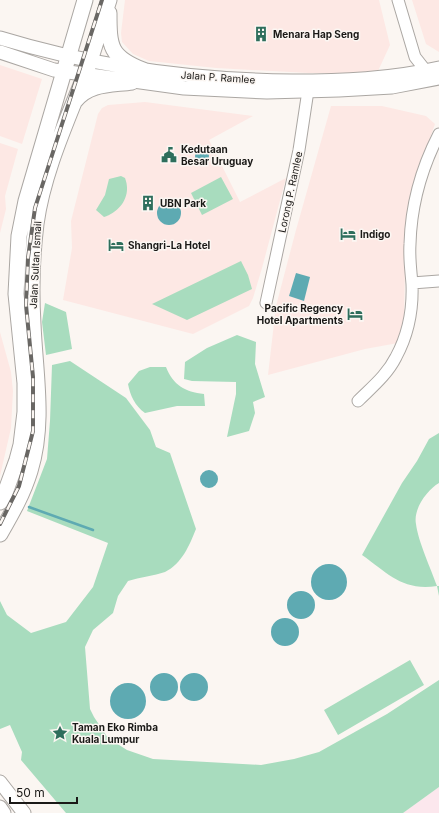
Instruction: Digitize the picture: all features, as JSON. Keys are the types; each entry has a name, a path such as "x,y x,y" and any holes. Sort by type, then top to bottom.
{"main road":[{"path":"62,66 85,0"},
{"path":"109,0 109,34 116,54 119,58 143,70"},
{"name":"Jalan Sultan Ismail","path":"0,534 22,493 30,471 34,452 39,400 33,324 33,274 36,226 47,180 72,105 87,68 109,0"},
{"name":"Jalan Sultan Ismail","path":"0,502 5,493 17,460 21,444 24,412 25,383 17,318 16,294 19,236 26,201 59,85 58,77 62,66"},
{"path":"72,105 82,92 92,88 132,82"}],"street":[{"path":"398,0 415,57 426,71"},
{"name":"Jalan P. Ramlee","path":"0,38 62,66"},
{"name":"Jalan P. Ramlee","path":"0,52 62,66 143,70 266,86"},
{"name":"Jalan P. Ramlee","path":"87,68 132,82 184,88 309,86 377,89 439,78"},
{"name":"Jalan P. Ramlee","path":"309,86 439,68"},
{"name":"Lorong P. Ramlee","path":"266,303 292,185 309,86"},
{"path":"358,401 384,376 400,350 411,311 412,283 410,255 412,216 421,175 439,134"},
{"path":"412,283 427,284 439,281"},
{"path":"0,782 24,813"},
{"path":"0,807 4,813"}],"shaded area":[{"path":"125,0 379,0 390,45 378,71 361,73 309,73 216,68 149,61 133,54 122,42 121,33"},
{"path":"412,0 439,0 439,52 426,44"},
{"path":"0,65 42,79 22,144 0,136"},
{"path":"145,102 253,116 209,140 240,202 286,178 262,268 249,306 193,334 63,300 72,248 71,221 98,114 102,108 108,105"},
{"path":"331,106 382,106 426,116 435,124 416,178 406,226 404,316 398,343 365,349 268,375 276,306"},
{"path":"0,143 18,149 5,196 6,209 0,233"},
{"path":"0,332 11,372 13,391 11,428 0,476"},
{"path":"439,787 439,813 403,813"}],"green space":[{"path":"121,176 125,178 127,185 126,197 120,207 110,215 104,217 96,210 105,195 109,179"},
{"path":"221,177 233,199 202,215 191,193"},
{"path":"241,261 248,275 252,289 187,320 152,304"},
{"path":"45,303 66,312 72,349 46,355 42,322"},
{"path":"237,335 256,342 255,364 265,397 253,402 255,413 249,431 227,437 236,394 236,382 192,381 184,379 185,362 207,348"},
{"path":"70,361 126,398 150,430 156,447 170,453 196,529 185,553 171,568 165,572 128,581 118,596 113,613 93,630 85,647 90,709 108,738 127,750 153,759 261,765 294,759 319,752 387,714 439,680 439,787 403,813 66,813 21,760 22,752 10,725 0,729 0,601 7,615 31,633 66,622 93,587 108,543 27,511 47,459 52,365"},
{"path":"150,367 166,367 172,379 180,386 197,393 204,394 205,406 177,406 145,413 138,407 130,392 128,384 139,371"},
{"path":"439,433 439,483 430,490 422,500 416,518 419,538 437,586 414,586 396,580 362,555 402,483 417,461 429,439"},
{"path":"410,660 424,685 338,735 324,710"}],"water":[{"path":"199,149 205,149 209,153 209,159 205,163 199,163 195,159 195,153"},
{"path":"169,201 177,205 181,213 177,221 169,225 161,221 157,213 161,205"},
{"path":"296,273 310,277 304,301 289,296"},
{"path":"209,470 215,473 218,479 215,485 209,488 203,485 200,479 203,473"},
{"path":"333,564 342,569 346,575 346,589 342,595 333,600 325,600 316,595 312,589 311,578 316,569 322,565"},
{"path":"301,591 311,595 315,605 311,615 301,619 291,615 287,605 291,595"},
{"path":"285,618 295,622 299,632 295,642 285,646 275,642 271,632 275,622"},
{"path":"164,673 174,677 178,687 174,697 164,701 154,697 150,687 154,677"},
{"path":"194,673 204,677 208,687 204,697 194,701 184,697 180,687 184,677"},
{"path":"132,683 141,688 145,694 145,708 141,714 132,719 124,719 115,714 111,708 110,697 115,688 121,684"}],"waterway":[{"path":"29,507 93,530"}],"railway":[{"path":"0,524 19,486 33,431 33,377 26,305 28,258 35,208 102,0"}],"place":[{"name":"Menara Hap Seng","path":"261,34"},
{"name":"Kedutaan Besar Uruguay","path":"169,155"},
{"name":"UBN Park","path":"148,203"},
{"name":"Indigo","path":"348,234"},
{"name":"Shangri-La Hotel","path":"116,245"},
{"name":"Pacific Regency Hotel Apartments","path":"355,314"},
{"name":"Taman Eko Rimba Kuala Lumpur","path":"60,733"}]}
